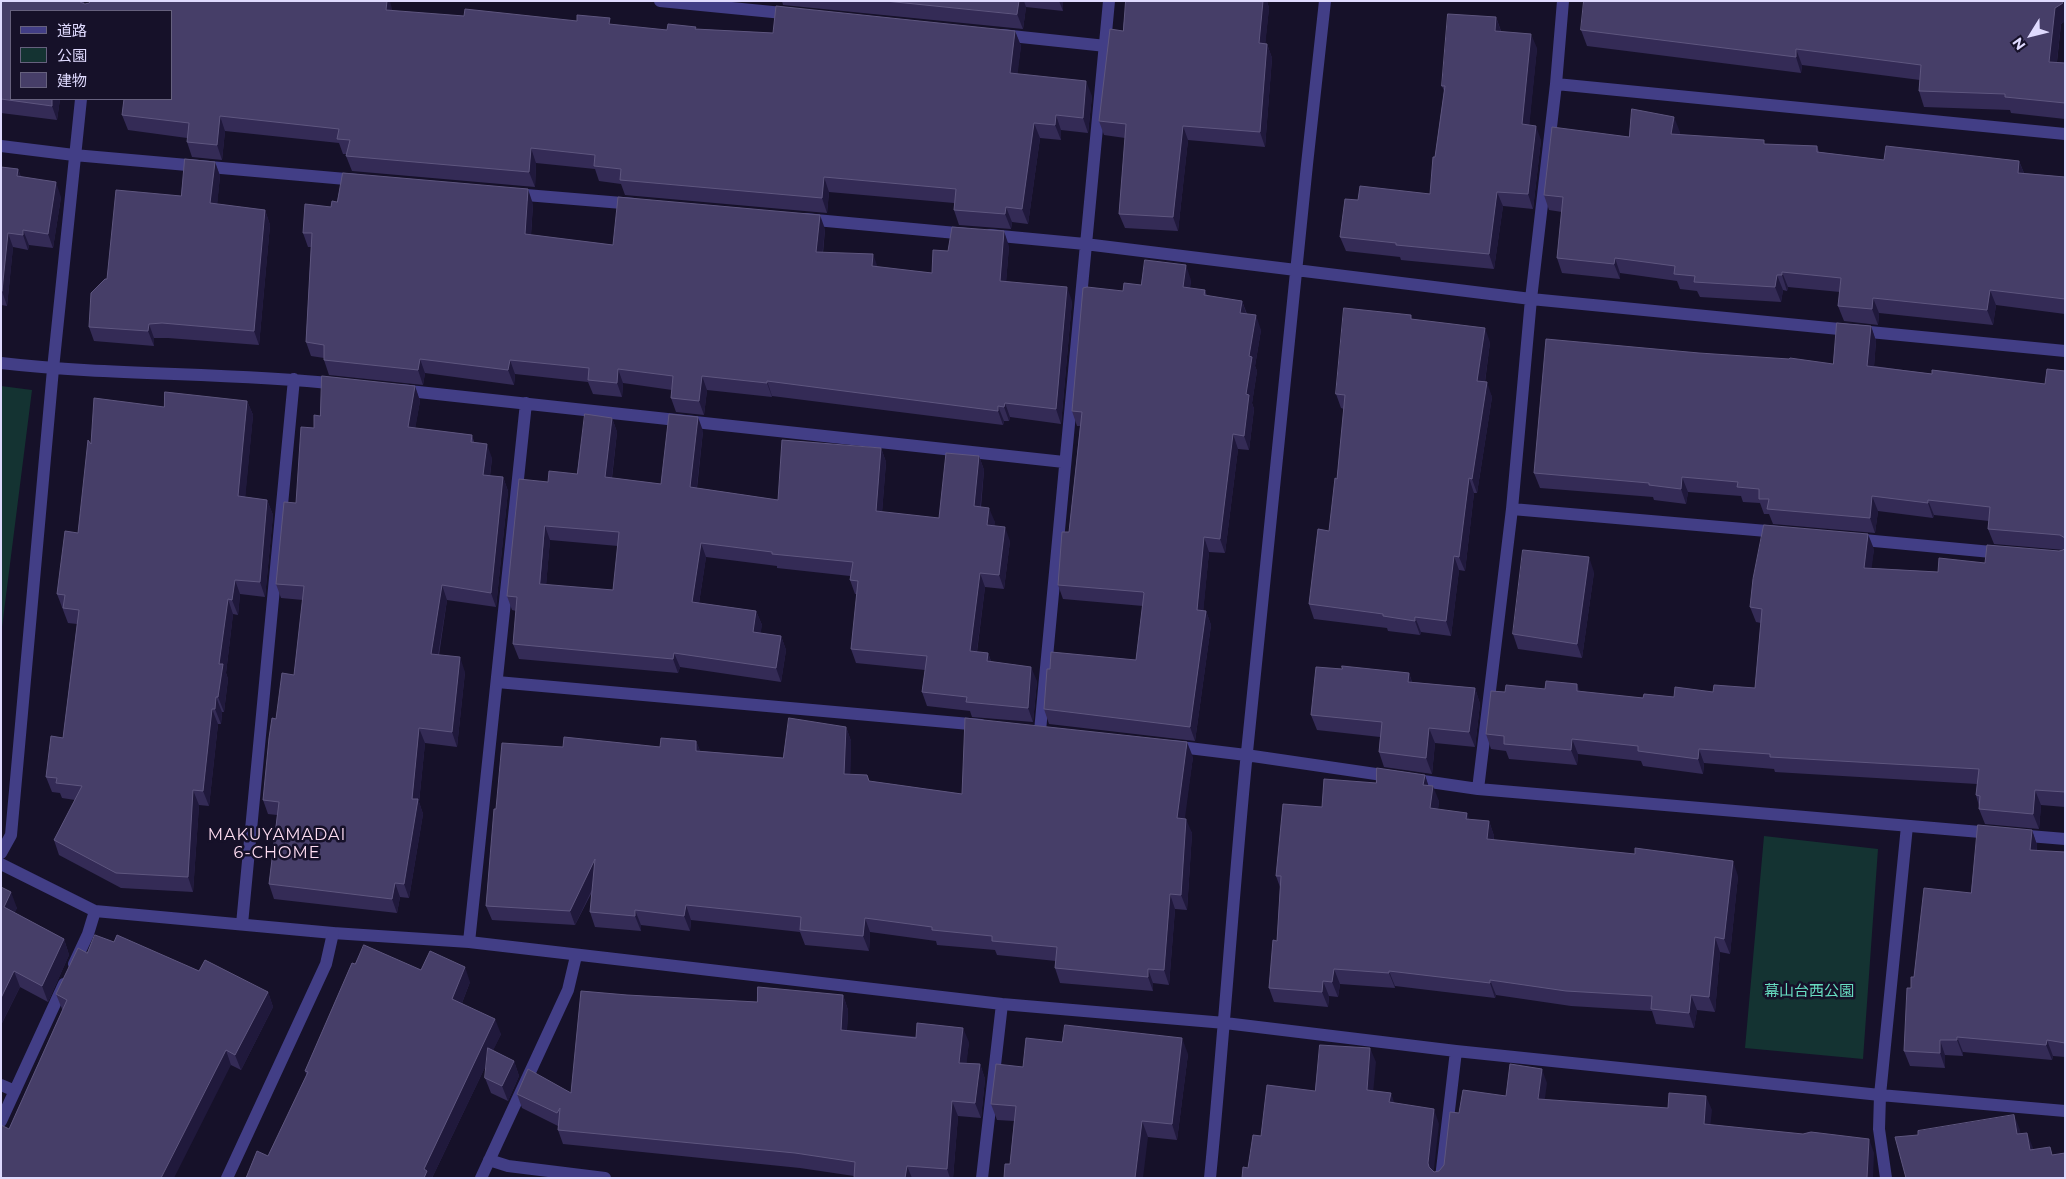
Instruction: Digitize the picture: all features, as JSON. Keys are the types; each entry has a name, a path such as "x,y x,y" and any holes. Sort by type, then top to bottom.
{"street":[{"path":"660,1 809,16"},
{"path":"1040,731 1109,1"},
{"path":"1210,1178 1225,1024 1246,755 1295,269 1325,1"},
{"path":"1478,789 1512,508 1532,299 1556,84 1562,1"},
{"path":"987,34 1106,46"},
{"path":"1556,84 2065,134"},
{"path":"1,853 11,834 53,369 81,100"},
{"path":"1,146 74,155 372,181"},
{"path":"500,193 649,206"},
{"path":"788,218 1085,244 1532,299 2065,351"},
{"path":"1,363 53,369 294,379 352,385"},
{"path":"242,924 294,379"},
{"path":"390,389 1064,462"},
{"path":"469,942 526,403"},
{"path":"1512,508 1788,533"},
{"path":"1838,538 2015,554"},
{"path":"497,682 991,726"},
{"path":"1158,745 1246,755 1478,789 2065,839"},
{"path":"1886,1178 1879,1129 1880,1094 1907,826"},
{"path":"1,864 95,910 332,934 469,942 576,956 1002,1004 1225,1024 1456,1051 2065,1111"},
{"path":"1,1121 88,934 95,910"},
{"path":"227,1178 326,964 332,934"},
{"path":"481,1178 568,990 576,956"},
{"path":"982,1178 1002,1004"},
{"path":"1441,1178 1456,1051"},
{"path":"1,1085 15,1092"},
{"path":"489,1160 508,1166 605,1178"}],"green space":[{"path":"1,386 32,390 1,635"},
{"name":"幕山台西公園","path":"1764,836 1878,849 1863,1059 1745,1048"}],"building":[{"path":"1,1 80,1 85,4 91,1 387,1 386,10 464,16 465,9 577,21 577,15 610,18 609,24 667,30 668,24 696,27 695,29 773,33 776,6 1015,31 1010,73 1086,81 1083,118 1056,115 1055,125 1034,123 1022,209 1006,207 1005,214 954,210 956,189 824,177 822,198 620,180 621,169 594,166 595,155 531,148 529,172 346,156 350,140 337,139 339,129 220,116 217,145 187,142 189,123 122,115 124,100 172,100 172,10 10,10 10,100 52,100 52,106 1,99"},
{"path":"886,1 1019,1 1017,14"},
{"path":"1126,1 1263,1 1259,43 1267,44 1260,132 1183,126 1173,217 1119,214 1126,124 1099,121 1110,29 1123,31"},
{"path":"1584,1 2062,1 2063,3 2055,8 2049,62 2065,63 2065,103 2005,97 2005,94 1919,91 1921,65 1796,49 1796,57 1581,30"},
{"path":"1448,14 1496,17 1495,31 1531,34 1522,124 1536,126 1528,194 1497,192 1489,254 1396,245 1396,243 1340,237 1345,199 1358,200 1360,186 1430,194 1433,157 1435,157 1445,86 1442,86"},
{"path":"1632,109 1674,117 1671,134 1764,140 1764,144 1817,146 1817,152 1884,160 1886,146 2019,161 2018,173 2065,177 2065,299 1990,290 1987,310 1873,298 1872,309 1838,306 1841,278 1782,272 1782,275 1777,275 1775,287 1694,282 1695,276 1674,274 1675,266 1615,258 1614,264 1557,258 1563,197 1544,195 1552,127 1629,137"},
{"path":"185,159 215,162 210,203 265,210 254,331 162,323 149,324 148,331 89,327 91,293 107,279 116,190 181,196"},
{"path":"1,167 18,169 17,176 56,182 48,234 23,230 23,235 8,233 2,291"},
{"path":"343,173 528,189 525,234 613,245 618,197 820,215 816,252 873,254 872,266 932,273 933,250 948,251 952,227 1004,231 1000,281 1067,287 1056,409 1005,403 1004,407 998,406 998,411 767,381 767,383 702,376 699,401 671,398 673,376 618,369 617,383 588,380 589,368 510,360 508,370 420,359 418,370 324,360 324,345 306,342 312,233 303,233 305,204 331,207 332,201 337,202"},
{"path":"1145,260 1186,265 1183,287 1205,290 1204,295 1242,301 1240,313 1256,315 1249,356 1252,357 1246,394 1249,395 1244,436 1233,434 1220,539 1204,537 1197,610 1206,611 1190,727 1044,709 1047,669 1050,669 1051,652 1136,660 1143,592 1058,585 1062,532 1069,532 1082,412 1072,411 1083,288 1123,291 1124,283 1141,285"},
{"path":"1344,308 1411,315 1411,319 1485,328 1477,381 1487,382 1472,479 1469,478 1459,557 1454,556 1446,621 1415,617 1415,621 1383,616 1383,614 1309,604 1318,529 1329,531 1335,478 1337,479 1345,395 1336,394"},
{"path":"1837,323 1871,326 1867,366 1932,374 1932,370 2045,384 2047,369 2065,371 2065,538 2060,535 1988,529 1990,507 1928,500 1928,503 1872,496 1870,518 1767,509 1769,499 1759,499 1759,489 1737,487 1738,482 1682,477 1681,489 1649,485 1649,483 1534,473 1546,339 1699,353 1790,358 1833,364"},
{"path":"322,376 415,386 408,427 472,435 471,442 487,444 483,475 503,477 491,593 442,585 431,654 460,657 452,732 419,728 412,799 418,799 404,884 395,883 392,899 269,884 279,802 263,800 269,738 272,718 276,719 282,673 294,675 304,586 276,584 284,502 296,503 301,427 314,428 314,415 320,416"},
{"path":"165,392 247,401 238,496 267,500 260,582 235,580 232,600 228,599 219,664 223,664 218,697 216,697 215,709 212,709 203,791 193,790 188,877 116,873 54,840 82,786 56,783 57,778 46,777 51,736 63,738 79,610 63,608 65,595 57,594 65,531 78,533 88,440 91,444 94,398 164,407"},
{"path":"585,414 612,418 605,477 661,484 669,414 698,417 690,487 778,500 782,440 881,448 876,511 939,518 946,453 979,456 974,506 989,508 987,525 1005,527 999,575 980,573 970,651 988,653 987,661 1031,667 1028,708 966,702 967,697 922,692 927,656 851,649 858,581 850,580 853,562 772,554 772,552 701,543 692,602 756,611 753,632 781,636 776,668 674,653 673,659 513,644 517,597 507,596 519,479 548,482 549,471 577,474","holes":["545,526 619,532 613,590 540,584"]},
{"path":"1764,525 1868,534 1864,568 1938,572 1939,558 1985,563 1987,545 2059,551 2065,548 2065,792 2035,790 2033,814 1979,809 1980,796 1976,795 1979,769 1770,757 1770,754 1699,749 1698,759 1638,751 1638,746 1572,739 1571,750 1504,744 1504,736 1486,734 1491,691 1505,692 1506,685 1545,689 1546,681 1577,684 1577,691 1643,698 1644,694 1674,697 1675,687 1713,692 1714,685 1755,688 1762,609 1750,607 1753,579"},
{"path":"1523,550 1589,557 1577,644 1513,634"},
{"path":"1342,666 1409,673 1408,682 1475,688 1469,732 1429,728 1426,758 1379,752 1382,722 1311,715 1316,667 1342,669"},
{"path":"789,718 846,727 844,774 867,775 869,781 962,794 965,718 1187,742 1177,818 1186,819 1181,895 1170,894 1164,970 1148,969 1148,977 1055,968 1057,947 992,941 992,936 932,930 932,927 865,918 863,936 800,930 801,917 686,905 684,916 635,910 635,916 590,912 595,859 570,911 486,906 494,809 496,809 502,743 563,747 564,737 660,747 661,738 696,741 696,751 783,758"},
{"path":"1377,768 1425,775 1423,785 1433,786 1430,808 1467,813 1466,819 1489,821 1487,839 1635,854 1635,848 1733,861 1724,939 1715,937 1709,997 1691,995 1689,1013 1651,1009 1652,996 1566,991 1490,980 1490,983 1389,971 1389,973 1334,969 1332,982 1323,981 1322,992 1269,988 1273,940 1277,941 1281,876 1276,876 1283,804 1322,807 1324,779 1376,783"},
{"path":"1978,825 2032,830 2030,850 2065,852 2065,1043 2047,1040 2046,1045 1957,1037 1957,1040 1940,1040 1940,1053 1904,1051 1907,988 1911,988 1911,977 1914,977 1924,888 1971,893"},
{"path":"1,887 11,892 4,907 64,939 42,986 14,971 1,998"},
{"path":"95,935 114,942 117,935 199,971 205,960 268,992 235,1055 226,1050 161,1178 1,1178 1,1125 9,1129 67,1000 56,994 78,948 87,953"},
{"path":"364,945 421,970 430,951 465,967 452,999 495,1019 424,1169 427,1171 424,1178 246,1178 257,1151 268,1156 308,1072 305,1071 352,963 355,964"},
{"path":"758,987 843,995 841,1030 916,1038 917,1023 963,1028 959,1063 980,1064 975,1103 952,1101 947,1169 907,1166 905,1178 854,1178 855,1162 795,1153 558,1130 560,1108 557,1113 517,1094 528,1069 571,1093 581,991 757,1002"},
{"path":"1065,1025 1182,1038 1172,1124 1142,1121 1135,1178 1004,1178 1005,1164 1010,1164 1016,1106 991,1104 996,1064 1023,1067 1026,1038 1062,1042"},
{"path":"1320,1045 1370,1048 1367,1090 1391,1093 1389,1102 1434,1109 1428,1163 1434,1172 1439,1171 1444,1165 1450,1112 1459,1113 1463,1090 1506,1096 1510,1064 1542,1069 1538,1099 1668,1108 1669,1093 1706,1096 1704,1124 1803,1134 1811,1132 1869,1139 1867,1178 1242,1178 1243,1167 1248,1168 1253,1135 1261,1136 1267,1085 1315,1091"},
{"path":"488,1048 514,1061 502,1086 485,1078"},
{"path":"2014,1115 2017,1134 2027,1133 2030,1150 2050,1147 2052,1155 2065,1153 2065,1178 1906,1178 1895,1137 1918,1135 1918,1131"}],"district":[{"name":"MAKUYAMADAI 6-CHOME","path":"277,844"}]}
